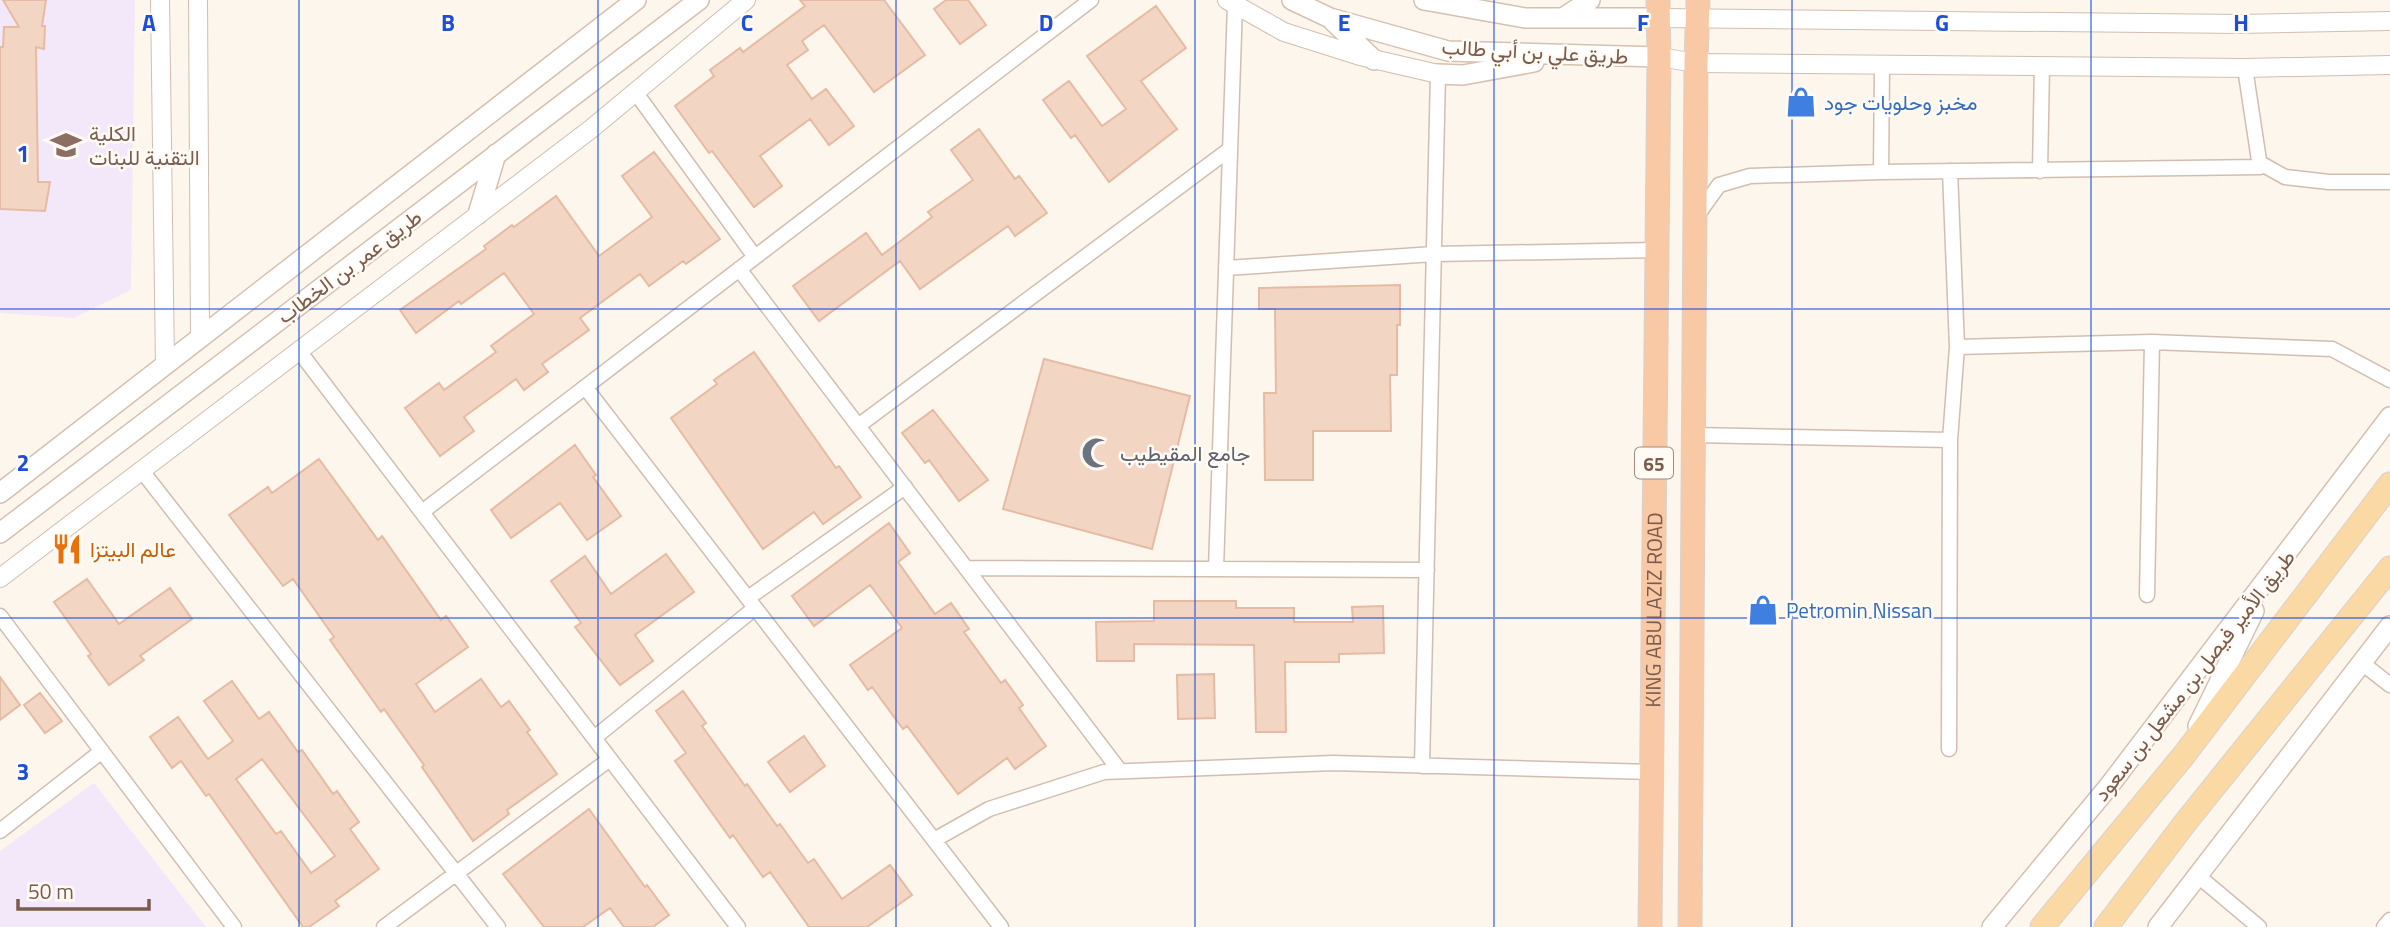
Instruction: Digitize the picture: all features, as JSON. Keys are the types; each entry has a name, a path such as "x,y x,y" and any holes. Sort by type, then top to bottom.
{"highway":[{"name":"KING ABULAZIZ ROAD","path":"1650,927 1659,57 1657,9"},
{"name":"KING ABULAZIZ ROAD","path":"1690,927 1698,9"}],"main road":[{"name":"طريق عمر بن الخطاب","path":"0,493 636,0"},
{"name":"طريق عمر بن الخطاب","path":"0,533 699,0"},
{"name":"طريق علي بن أبي طالب","path":"1292,0 1330,18 1448,51 1659,57"},
{"name":"طريق علي بن أبي طالب","path":"1424,0 1525,18 1563,18 1657,9"},
{"path":"1563,18 1590,0"},
{"path":"1330,18 1374,60"},
{"path":"1438,74 1463,75 1570,56"},
{"path":"478,214 496,154"},
{"name":"طريق الأمير فيصل بن مشعل بن سعود","path":"1992,927 2109,786 2390,417"},
{"name":"طريق الأمير فيصل بن مشعل بن سعود","path":"2042,927 2184,755 2390,484"},
{"path":"2106,927 2194,812 2390,568"},
{"path":"2184,755 2273,573"},
{"path":"2158,927 2390,626"}],"street":[{"path":"160,0 165,365"},
{"path":"198,0 201,337"},
{"path":"0,578 636,93 746,0"},
{"path":"422,512 1091,0"},
{"path":"1216,569 1230,149 1231,2 1284,32 1374,60 1438,74 1422,766"},
{"path":"1657,9 2239,24 2390,21"},
{"path":"1659,57 1696,63 2245,68 2390,65"},
{"path":"1881,172 1882,65"},
{"path":"2040,171 2042,66"},
{"path":"1695,218 1719,185 1750,176 2260,167 2245,68"},
{"path":"636,93 755,257"},
{"path":"858,426 1230,149"},
{"path":"2260,163 2285,177 2329,182 2390,182"},
{"path":"1948,749 1951,440 1956,347 1950,171"},
{"path":"1226,268 1434,254 1656,250"},
{"path":"739,269 1120,771"},
{"path":"1956,347 2152,342 2332,349 2390,380"},
{"path":"2147,595 2152,342"},
{"path":"299,351 610,758 733,925"},
{"path":"585,387 1001,927"},
{"path":"1694,435 1951,440"},
{"path":"142,471 498,927"},
{"path":"594,738 751,603 905,487"},
{"path":"966,568 1427,570"},
{"path":"0,616 234,927"},
{"path":"2362,663 2390,685"},
{"path":"0,831 102,751"},
{"path":"384,927 610,758"},
{"path":"934,839 989,809 1104,772 1333,763 1652,772"},
{"path":"2197,875 2259,927"},
{"path":"2384,927 2390,920"}],"shaded area":[{"name":"الكلية التقنية للبنات","path":"0,0 135,0 131,290 74,318 0,313"},
{"path":"94,783 206,927 0,927 0,851"}],"building":[{"path":"3,0 46,0 42,26 45,26 44,49 36,47 38,182 50,182 45,211 0,209 0,47 3,47 4,27 19,27"},
{"path":"800,0 884,0 925,55 874,92 824,25 802,41 808,50 787,65 812,99 826,89 854,126 829,145 810,119 760,156 782,186 754,207 712,151 709,153 675,106 714,76 710,70 740,48 743,52 805,6"},
{"path":"946,0 968,0 986,25 960,44 934,9"},
{"path":"1156,6 1186,48 1141,81 1177,129 1109,182 1075,135 1071,138 1043,100 1069,81 1102,126 1126,109 1087,56"},
{"path":"979,129 1015,179 1019,176 1047,213 1015,236 1008,226 920,289 900,261 819,321 793,286 866,233 882,255 932,217 928,212 973,180 951,150"},
{"path":"654,152 720,239 649,286 640,274 580,318 589,330 542,364 548,372 524,390 516,379 464,417 474,431 440,456 405,408 439,383 444,390 496,352 491,346 534,314 504,273 461,304 459,301 416,333 400,310 486,249 484,246 512,225 514,227 556,196 599,256 652,217 622,176"},
{"path":"1400,285 1397,375 1390,375 1391,431 1313,431 1313,480 1265,480 1264,393 1276,393 1275,309 1259,309 1259,288"},
{"path":"754,352 836,468 839,466 861,497 823,524 814,512 763,549 671,418 717,384 714,380"},
{"name":"جامع المقيطيب","path":"1044,359 1190,396 1152,549 1003,509"},
{"path":"933,410 988,480 959,501 929,460 925,463 902,433"},
{"path":"575,445 596,475 593,477 621,516 587,540 560,503 511,538 491,510"},
{"path":"319,459 378,540 382,536 441,620 446,616 468,647 416,684 435,712 481,679 501,707 509,701 557,774 507,810 509,814 473,841 422,767 424,765 384,709 381,712 330,640 334,637 293,579 283,586 229,515 268,487 272,493"},
{"path":"889,523 910,553 898,562 935,614 951,603 969,629 964,632 1001,683 1005,680 1023,705 1019,708 1046,746 1015,769 1007,758 958,794 907,726 903,729 872,687 868,690 850,665 902,628 870,585 814,626 792,596"},
{"path":"666,554 694,592 635,635 653,661 620,685 575,627 581,623 551,581 585,556 611,594"},
{"path":"87,579 119,624 170,588 192,619 140,656 144,660 109,685 88,656 91,654 54,602"},
{"path":"1154,601 1236,601 1236,608 1294,608 1294,622 1353,622 1352,607 1383,606 1384,653 1339,654 1339,662 1285,662 1286,732 1256,732 1254,645 1134,644 1134,661 1097,661 1096,622 1154,621"},
{"path":"1214,674 1215,718 1178,719 1177,675"},
{"path":"0,677 20,705 0,720"},
{"path":"232,681 259,719 269,712 298,752 302,750 333,794 337,791 359,822 350,829 379,869 335,901 339,906 309,927 303,927 209,794 206,796 181,761 172,768 150,737 178,717 208,759 233,741 204,701","holes":["262,759 335,856 311,873 281,831 276,834 236,779"]},
{"path":"683,691 706,723 702,726 745,786 747,784 777,826 780,824 808,863 814,859 842,899 890,865 912,895 867,927 809,927 770,872 763,877 733,835 730,838 675,761 686,753 656,711"},
{"path":"40,693 62,721 45,733 24,705"},
{"path":"804,736 825,766 790,792 768,762"},
{"path":"589,809 645,887 647,885 669,915 653,927 624,927 610,908 583,927 544,927 503,874"}],"place":[{"name":"مخبز وحلويات جود","path":"1801,102"},
{"name":"الكلية التقنية للبنات","path":"66,145"},
{"name":"جامع المقيطيب","path":"1097,453"},
{"name":"عالم البيتزا","path":"67,549"},
{"name":"Petromin Nissan","path":"1763,610"}]}
